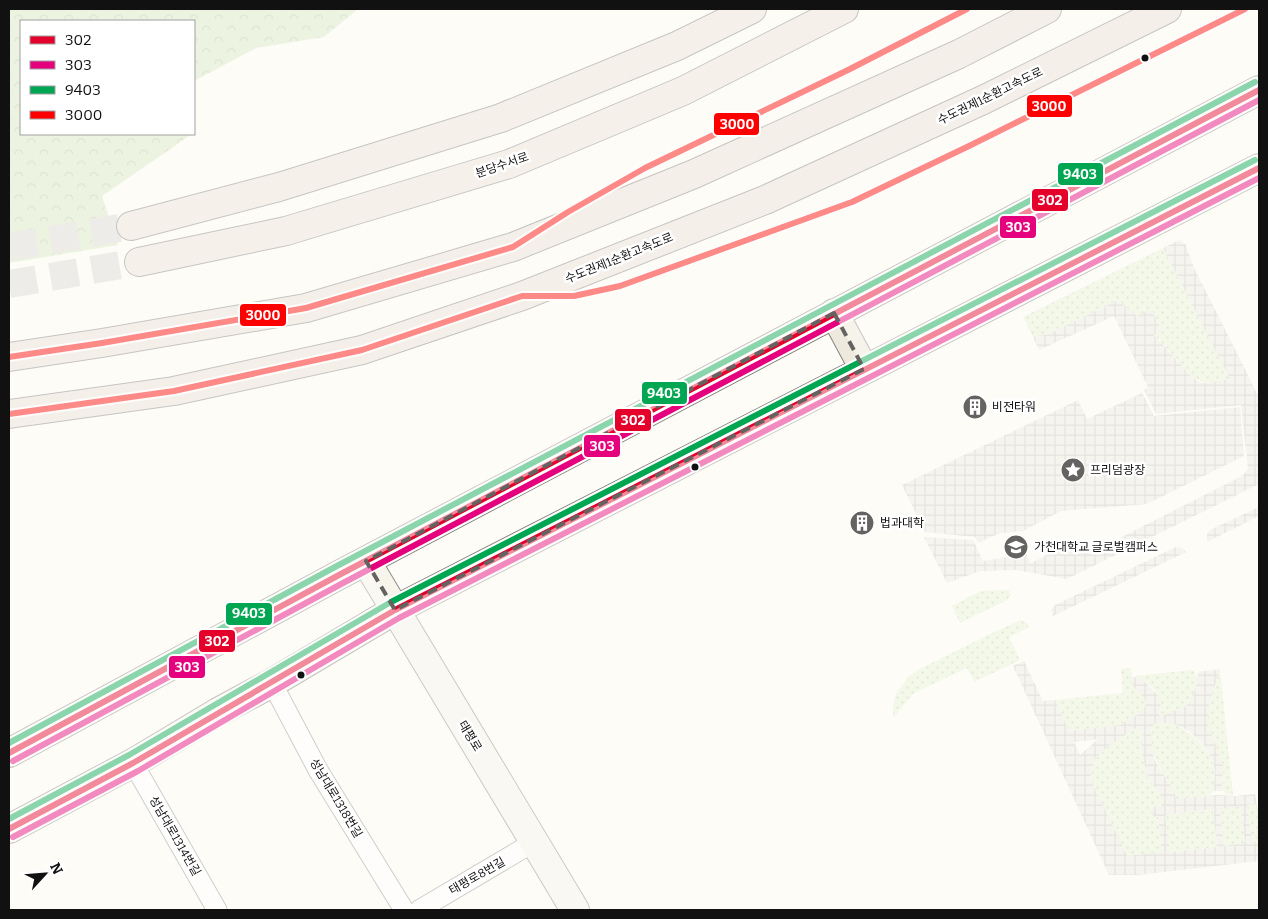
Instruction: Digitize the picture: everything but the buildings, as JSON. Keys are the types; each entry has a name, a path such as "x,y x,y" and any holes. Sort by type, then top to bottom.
{"highway":[{"path":"131,226 279,187 501,118 677,46 752,9"},
{"name":"분당수서로","path":"139,262 286,231 509,164 683,91 844,9"},
{"path":"9,356 102,343 306,308 514,247 694,174 959,54 1047,9"},
{"name":"수도권제1순환고속도로","path":"9,414 174,391 362,350 522,296 765,200 983,100 1167,9"}],"main road":[{"path":"9,753 366,561 1259,90"},
{"path":"9,829 133,763 395,610 1259,168"},
{"path":"834,313 864,370"},
{"name":"태평로","path":"366,561 575,910"}],"street":[{"name":"성남대로1318번길","path":"272,682 318,770 404,910"},
{"name":"성남대로1314번길","path":"133,763 217,910"},
{"name":"태평로8번길","path":"419,910 534,842"}],"highlighted area":[{"path":"834,313 864,369 395,610 366,561"}],"green space":[{"path":"9,9 358,9 324,37 256,48 195,80 195,20 20,20 20,135 191,135 102,196 118,245 9,263"},
{"path":"1163,248 1231,379 1211,382 1197,380 1192,377 1154,334 1161,331 1137,317 1118,300 1049,334 1033,337 1023,317"},
{"path":"1007,590 1010,591 1011,595 1007,600 960,623 952,606 981,591"},
{"path":"1021,620 1028,624 1029,627 1009,637 1020,660 974,682 967,668 914,693 893,718 896,694 909,676"},
{"path":"1131,668 1133,686 1144,698 1146,704 1142,712 1120,725 1069,731 1055,700 1123,693 1121,669"},
{"path":"1220,669 1233,795 1226,794 1223,790 1221,761 1208,725 1208,708"},
{"path":"1193,670 1196,674 1197,684 1192,699 1180,709 1162,716 1159,715 1160,702 1156,691 1135,676"},
{"path":"1172,723 1197,739 1209,754 1215,772 1215,787 1210,794 1197,798 1176,799 1153,754 1151,745 1154,724"},
{"path":"1136,728 1143,734 1141,751 1148,777 1161,797 1162,806 1152,808 1158,816 1162,853 1126,856 1090,778 1095,759 1107,747"},
{"path":"1257,804 1257,808 1259,808 1259,842 1252,842 1247,805"},
{"path":"1241,806 1245,843 1224,846 1220,808"},
{"path":"1213,809 1217,847 1170,852 1165,815"}],"shaded area":[{"path":"1179,240 1186,245 1194,268 1259,398 1259,484 1067,579 1016,570 980,571 947,583 924,537 973,540 983,561 1026,554 1031,563 1077,539 1080,546 1108,544 1242,476 1246,472 1248,468 1241,405 1156,414 1144,390 1148,387 1114,316 1039,350 1033,337 1049,334 1118,300 1137,316 1151,309 1162,331 1154,335 1192,377 1199,382 1207,383 1230,379 1163,248"},
{"name":"프리덤광장","path":"1142,393 1154,416 1240,407 1244,456 1147,504 1061,511 1023,531 1000,533 978,543 975,537 925,532 902,485 1078,400 1087,419"},
{"path":"1259,507 1259,516 1207,542 1207,534 1210,530"},
{"path":"1176,547 1182,548 1186,552 1053,616 1051,610 1055,605"},
{"path":"1024,661 1043,701 1055,700 1069,731 1120,725 1142,712 1146,704 1144,698 1133,686 1132,676 1143,680 1157,694 1161,702 1159,715 1162,716 1186,706 1196,688 1198,672 1220,669 1209,704 1208,725 1223,765 1223,791 1214,791 1215,772 1213,761 1204,745 1189,731 1172,723 1154,724 1151,731 1152,750 1155,761 1174,791 1176,799 1255,794 1257,804 1247,805 1252,842 1259,842 1259,861 1138,875 1109,875 1013,666","holes":["1136,728 1143,734 1141,751 1148,777 1161,797 1162,806 1152,807 1153,817 1158,817 1162,852 1127,856 1090,778 1095,759 1107,747","1098,739 1080,755 1074,742","1241,806 1245,843 1224,846 1220,809","1213,809 1217,847 1170,852 1165,815"]}],"tunnel":[{"path":"9,247 131,226"},
{"path":"9,284 139,262"}],"transit line":[{"name":"3000","path":"9,357 306,308 513,247 568,212 645,168 848,70 967,9"},
{"name":"3000","path":"9,414 174,391 362,350 522,296 574,296 620,286 852,202 1245,9"},
{"name":"9403","path":"9,743 335,567 1255,82"},
{"name":"302","path":"9,753 339,575 1259,90"},
{"name":"303","path":"13,761 343,583 1259,100"},
{"name":"9403","path":"9,819 129,755 391,602 1255,160"},
{"name":"302","path":"9,829 133,763 395,610 1259,168"},
{"name":"303","path":"13,837 138,771 399,618 1259,178"}],"place":[{"name":"비전타워","path":"975,407"},
{"name":"프리덤광장","path":"1073,470"},
{"name":"법과대학","path":"862,523"},
{"name":"가천대학교 글로벌캠퍼스","path":"1016,547"}]}
